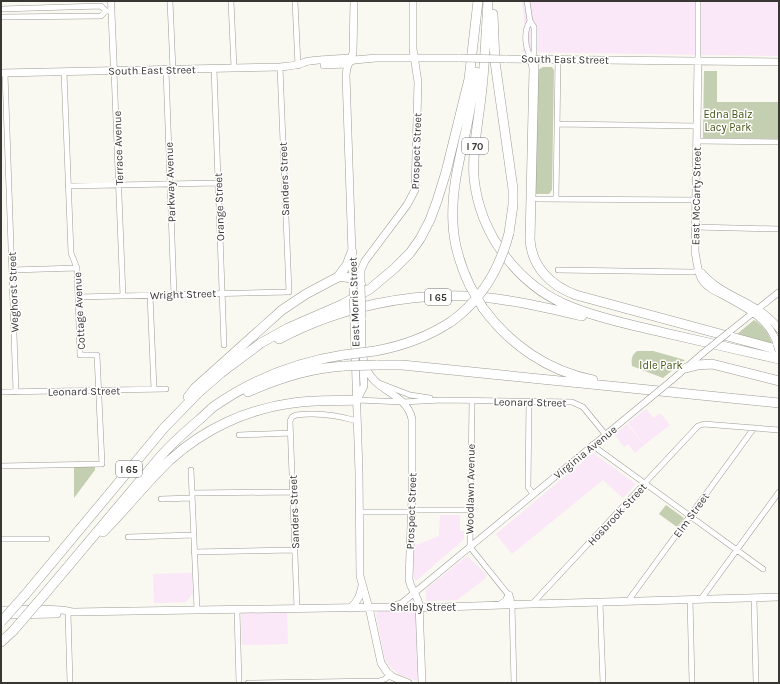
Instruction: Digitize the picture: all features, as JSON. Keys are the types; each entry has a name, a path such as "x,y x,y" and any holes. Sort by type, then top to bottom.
{"highway":[{"name":"I 70","path":"478,1 479,31 475,78 470,113 455,182 452,204 456,245 470,286 483,308 511,340 544,363 582,378 640,388"},
{"path":"246,355 261,343 288,328 343,304 370,289 398,266 420,239 427,227 437,201 466,92 472,60 478,1"},
{"name":"I 70","path":"488,1 484,67 474,161 476,189 486,224 498,247 512,266 537,288 554,299 574,308 618,322"},
{"path":"201,418 214,406 240,390 269,376 306,363 375,351 411,342 432,333 452,321 468,308 488,284 502,256 509,233 513,205 495,62 492,1"},
{"path":"532,59 534,68 530,240 534,258 544,274 559,287 576,294 778,348"},
{"path":"174,416 194,388 276,315 301,297 338,277 347,265 352,252"},
{"path":"338,277 346,277 356,284"},
{"name":"I 65","path":"1,622 174,416 209,384 246,355 335,315 373,305 418,298 464,296 494,298 618,322 779,359"},
{"path":"686,368 712,364 779,381"},
{"name":"I 65","path":"1,642 13,631 58,579 176,439 201,418 238,397 280,379 309,371 344,366 394,365 552,382 640,388 779,403"},
{"path":"58,579 166,464 206,433 232,420 271,407 306,402 357,400"}],"main road":[{"name":"East Morris Street","path":"354,1 353,53 346,75 352,252 356,284 354,321 360,512 360,567 362,585 369,607 380,662 390,674 397,679 408,683"},
{"name":"East Morris Street","path":"354,20 358,1"},
{"path":"410,1 412,19"},
{"name":"Prospect Street","path":"357,400 364,386 362,318 356,284 365,261 407,205 415,190 418,81 414,58 412,19 413,1"},
{"name":"South East Street","path":"3,73 280,67 300,65 305,62 347,58 351,61 376,58 460,58 779,62"},
{"name":"East McCarty Street","path":"698,61 695,227 696,257 699,270"},
{"path":"699,270 712,283 770,319 779,329"},
{"path":"756,311 769,327 778,348"},
{"name":"Prospect Street","path":"363,356 366,370 376,382 403,402 410,413 413,423 408,580 419,602 420,608 422,683"},
{"name":"East Morris Street","path":"350,608 359,598 362,585"},
{"path":"498,605 505,602 509,595"},
{"name":"Shelby Street","path":"1,615 64,614 67,612 369,607 420,608 690,599 779,598"},
{"name":"Shelby Street","path":"1,610 63,610 67,612"}],"street":[{"name":"Terrace Avenue","path":"111,1 109,11 114,71 123,296"},
{"name":"Parkway Avenue","path":"170,1 170,184 174,295"},
{"path":"231,1 234,68"},
{"path":"295,1 300,65"},
{"path":"527,1 530,21 534,27 534,52 532,59"},
{"name":"East McCarty Street","path":"698,1 698,61"},
{"path":"1,9 101,6 109,11 101,16 1,17"},
{"path":"530,21 527,27 527,52 532,59"},
{"path":"556,199 558,59"},
{"name":"Sanders Street","path":"280,67 289,292"},
{"name":"Orange Street","path":"214,69 224,345"},
{"name":"Cottage Avenue","path":"1,466 102,464 97,354 80,355 77,268 70,253 64,72"},
{"name":"Weghorst Street","path":"3,73 16,392"},
{"path":"557,124 697,126"},
{"path":"696,141 779,142"},
{"path":"68,186 218,183"},
{"path":"537,199 696,200"},
{"path":"695,227 779,229"},
{"path":"12,270 77,268"},
{"path":"558,270 693,272 699,270"},
{"name":"Wright Street","path":"78,297 289,292"},
{"name":"Virginia Avenue","path":"389,607 402,604 605,434 779,292"},
{"path":"150,295 154,389"},
{"name":"Leonard Street","path":"376,382 410,395 441,400"},
{"name":"Leonard Street","path":"1,392 166,389"},
{"name":"Leonard Street","path":"357,400 403,402 441,400 570,402 578,404 584,408 605,434"},
{"name":"Woodlawn Avenue","path":"472,401 470,547 509,595 512,605 514,683"},
{"path":"529,402 528,487 533,494"},
{"name":"Sanders Street","path":"297,609 290,423 292,417 298,414 325,414 357,421"},
{"name":"Hosbrook Street","path":"532,604 697,427 701,425 754,428"},
{"path":"754,428 779,430"},
{"name":"Elm Street","path":"628,601 754,428"},
{"path":"239,435 290,433"},
{"path":"592,445 763,569"},
{"path":"191,470 197,610"},
{"path":"161,499 192,496 293,492"},
{"path":"701,599 779,492"},
{"path":"360,512 470,510"},
{"path":"128,537 194,535"},
{"path":"1,539 47,539"},
{"path":"194,552 295,550"},
{"path":"754,598 756,683"},
{"path":"690,599 692,683"},
{"path":"600,602 603,683"},
{"path":"237,610 239,683"},
{"path":"67,612 70,683"},
{"path":"248,683 379,681 385,679 390,674"}],"shaded area":[{"path":"522,1 779,1 779,56 521,52 524,47 524,18"},
{"path":"646,409 654,418 660,413 670,425 644,445 628,423"},
{"path":"627,424 644,445 635,453 628,444 624,447 614,434"},
{"path":"593,453 636,484 623,498 603,480 512,554 496,534"},
{"path":"440,515 460,515 460,531 464,531 464,539 417,580 415,580 414,546 439,536"},
{"path":"467,556 486,574 486,578 457,600 426,601 426,589"},
{"path":"192,573 193,593 186,602 154,603 153,574"},
{"path":"415,610 417,681 400,675 388,665 385,660 376,615 379,611"},
{"path":"241,612 287,612 288,644 243,645"}],"green space":[{"path":"543,67 552,67 554,70 552,190 549,194 533,194 536,71"},
{"name":"Edna Balz Lacy Park","path":"704,71 717,71 717,102 779,102 779,139 703,138"},
{"path":"754,320 765,330 772,344 737,334"},
{"name":"Idle Park","path":"637,351 653,351 685,360 663,378 632,366 632,357"},
{"path":"74,467 95,467 95,470 74,498"},
{"path":"666,505 684,518 677,527 659,514"}]}
